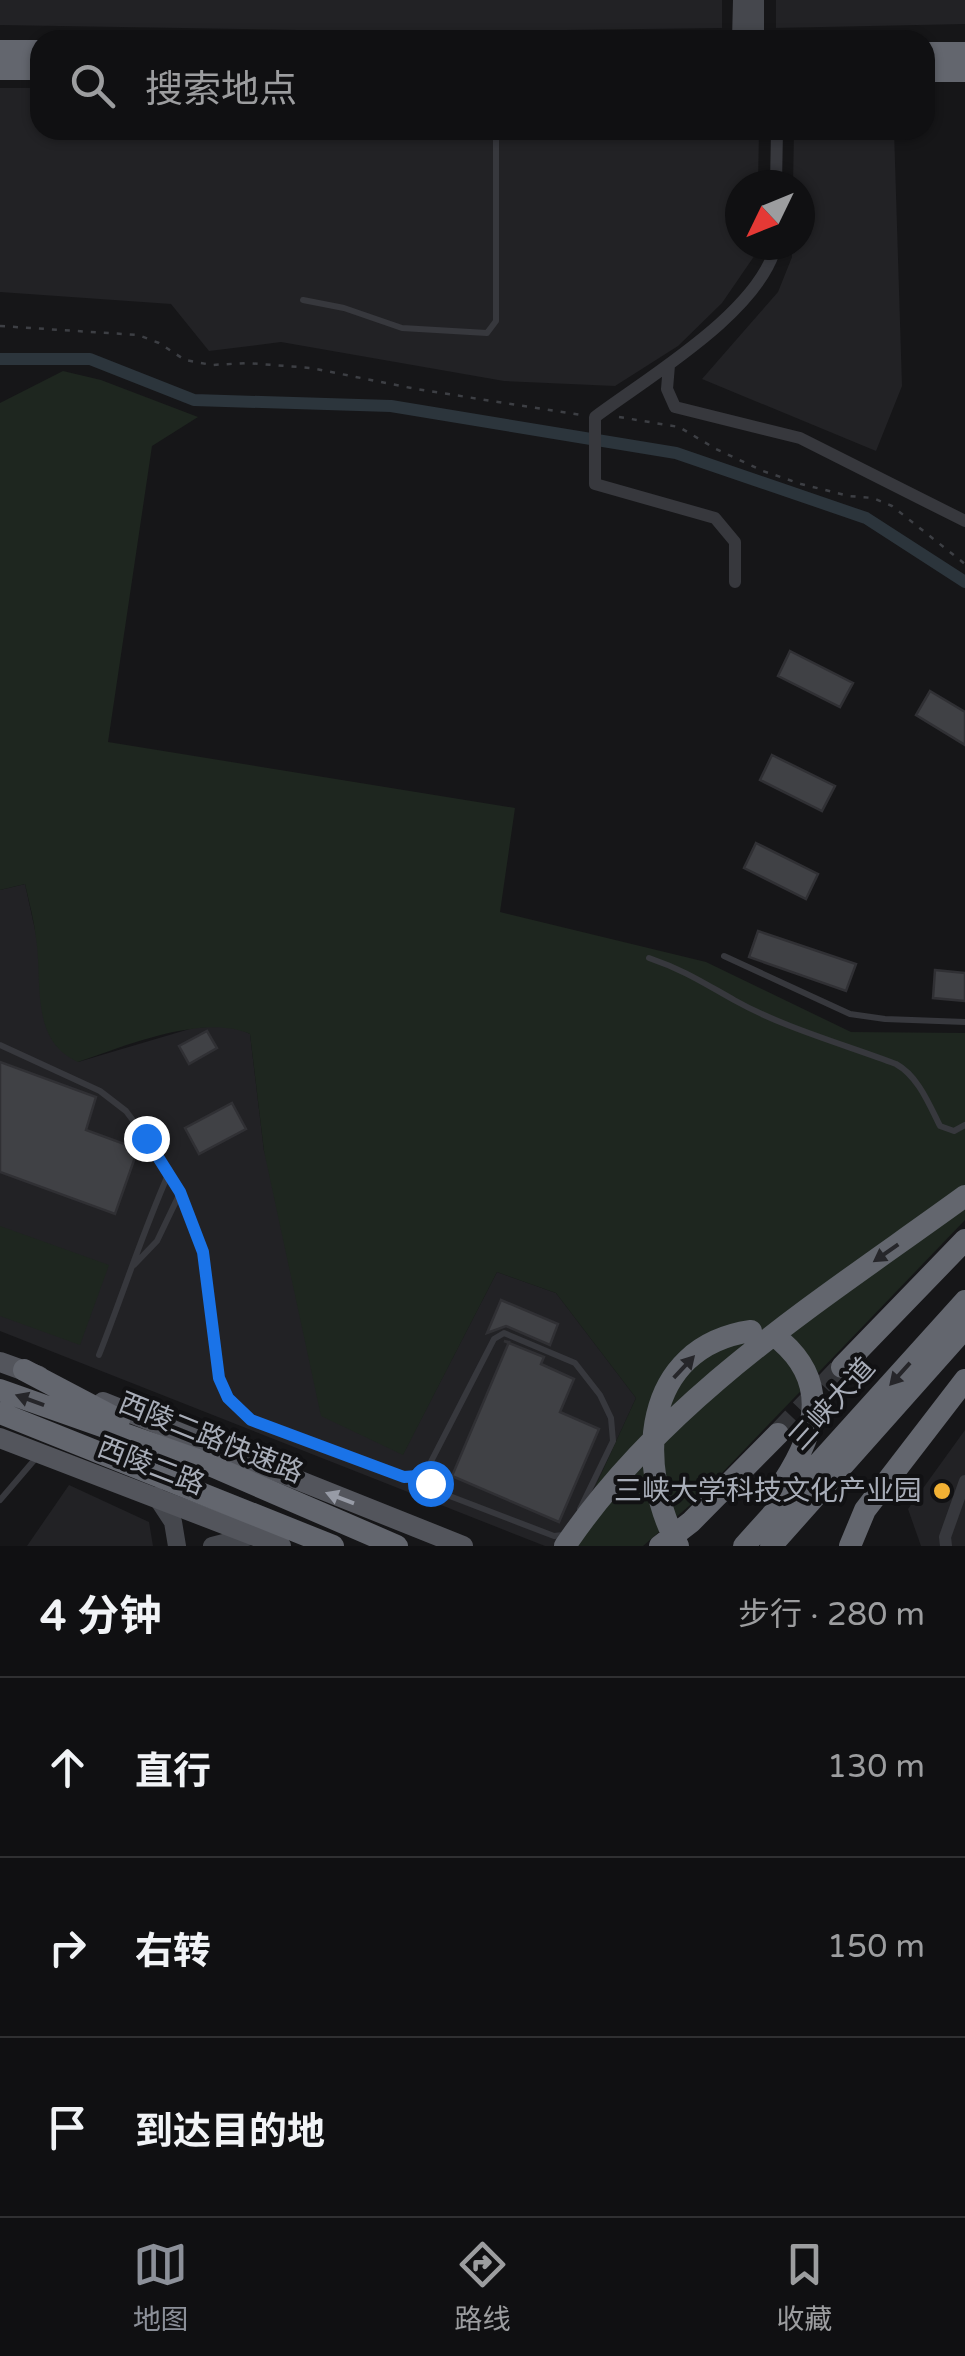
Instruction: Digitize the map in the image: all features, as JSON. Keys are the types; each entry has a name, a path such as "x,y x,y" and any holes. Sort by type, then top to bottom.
{"highway":[{"path":"0,51 30,51"},
{"path":"935,53 965,53"},
{"path":"0,69 30,69"},
{"path":"935,71 965,71"},
{"path":"566,1546 632,1458 706,1390 812,1306 965,1196"},
{"path":"842,1367 965,1240"},
{"name":"三峡大道","path":"744,1546 965,1301"},
{"name":"三峡大道","path":"770,1546 965,1328"},
{"path":"678,1546 657,1490 653,1426 666,1388 678,1372 703,1349 737,1333 751,1331"},
{"path":"736,1546 790,1473 804,1447 813,1416 811,1388 804,1368 781,1341"},
{"path":"24,1370 198,1460"},
{"path":"850,1546 865,1510 965,1380"},
{"name":"西陵二路快速路","path":"0,1390 198,1460 397,1546"},
{"name":"西陵二路快速路","path":"0,1413 333,1546"},
{"path":"660,1546 691,1522 778,1434"}],"main road":[{"path":"741,30 742,0"},
{"path":"754,30 755,0"},
{"name":"西陵二路","path":"0,1362 464,1546"},
{"name":"西陵二路","path":"0,1438 281,1546"},
{"path":"156,1495 173,1522 177,1546"},
{"path":"387,1516 429,1546"},
{"path":"212,1546 252,1536"}],"street":[{"path":"776,170 777,140"},
{"path":"735,582 736,542 715,518 595,484 595,418 725,320 760,279 769,260"},
{"path":"669,365 667,388 676,408 800,438 965,521"},
{"path":"946,1546 965,1481"}],"lane":[{"path":"303,300 344,308 402,328 487,332 496,321 496,140"},
{"path":"724,956 850,1014 965,1022"},
{"path":"649,958 683,969 766,1014 906,1069 940,1126 954,1131 965,1125"},
{"path":"0,1045 100,1091 126,1110 169,1174 203,1252 219,1378 228,1398 251,1420 560,1536 572,1526 613,1440 611,1418 588,1376 575,1363 499,1334 420,1483"},
{"path":"99,1355 134,1266 138,1244 169,1174"},
{"path":"134,1266 157,1241 180,1192"},
{"path":"0,1500 40,1453"},
{"path":"404,1477 416,1477 426,1470"},
{"path":"426,1470 436,1489"}],"path":[{"path":"0,326 138,336 159,343 185,360 212,365 247,363 312,368 595,418 628,417 678,427 775,475 892,506 965,564"}],"shaded area":[{"path":"0,0 722,0 722,28 298,30 0,25"},
{"path":"776,0 965,0 965,24 776,28"},
{"path":"0,88 30,88 30,140 759,140 758,170 725,170 725,260 752,260 722,303 678,346 615,386 504,381 281,342 209,351 171,304 0,292"},
{"path":"794,140 894,140 902,386 876,451 702,379 778,292 791,260 815,260 815,170 793,170"},
{"path":"63,371 101,380 198,417 152,446 108,742 515,808 500,912 706,962 851,1032 965,1033 965,1220 697,1499 643,1546 568,1546 636,1398 556,1293 497,1272 403,1455 321,1416 264,1151 250,1034 210,1027 187,1029 78,1062 52,1040 41,1008 36,938 25,884 0,890 0,403"},
{"path":"25,884 37,939 78,1062 193,1028 231,1025 250,1034 264,1151 403,1454 497,1272 556,1293 636,1398 568,1546 545,1546 0,1331 0,890"},
{"path":"0,1226 109,1265 80,1345 0,1316"},
{"name":"三峡大学科技文化产业园","path":"965,1430 965,1546 921,1546 908,1509"},
{"path":"69,1485 149,1522 153,1546 27,1546"}],"building":[{"path":"790,651 853,683 840,707 778,676"},
{"path":"930,691 965,712 965,745 916,715"},
{"path":"772,755 835,786 822,811 760,780"},
{"path":"756,843 818,874 806,899 744,868"},
{"path":"758,931 856,964 846,991 749,957"},
{"path":"935,970 965,973 965,1001 933,998"},
{"path":"207,1031 217,1048 189,1064 179,1046"},
{"path":"0,1062 96,1097 86,1130 138,1149 115,1214 0,1172"},
{"path":"232,1103 246,1129 199,1154 185,1128"},
{"path":"501,1300 558,1324 550,1345 506,1326 487,1333"},
{"path":"509,1343 544,1357 541,1364 574,1379 560,1412 599,1429 559,1522 452,1476"}],"waterway":[{"path":"0,359 90,359 194,400 391,406 676,453 866,518 965,582"}],"tunnel":[{"path":"778,1434 842,1367"}],"place":[{"name":"三峡大学科技文化产业园","path":"942,1491"}],"route":[{"path":"146,1138 180,1192 203,1252 219,1378 228,1398 251,1420 404,1477 412,1478 427,1470 430,1483"}]}
